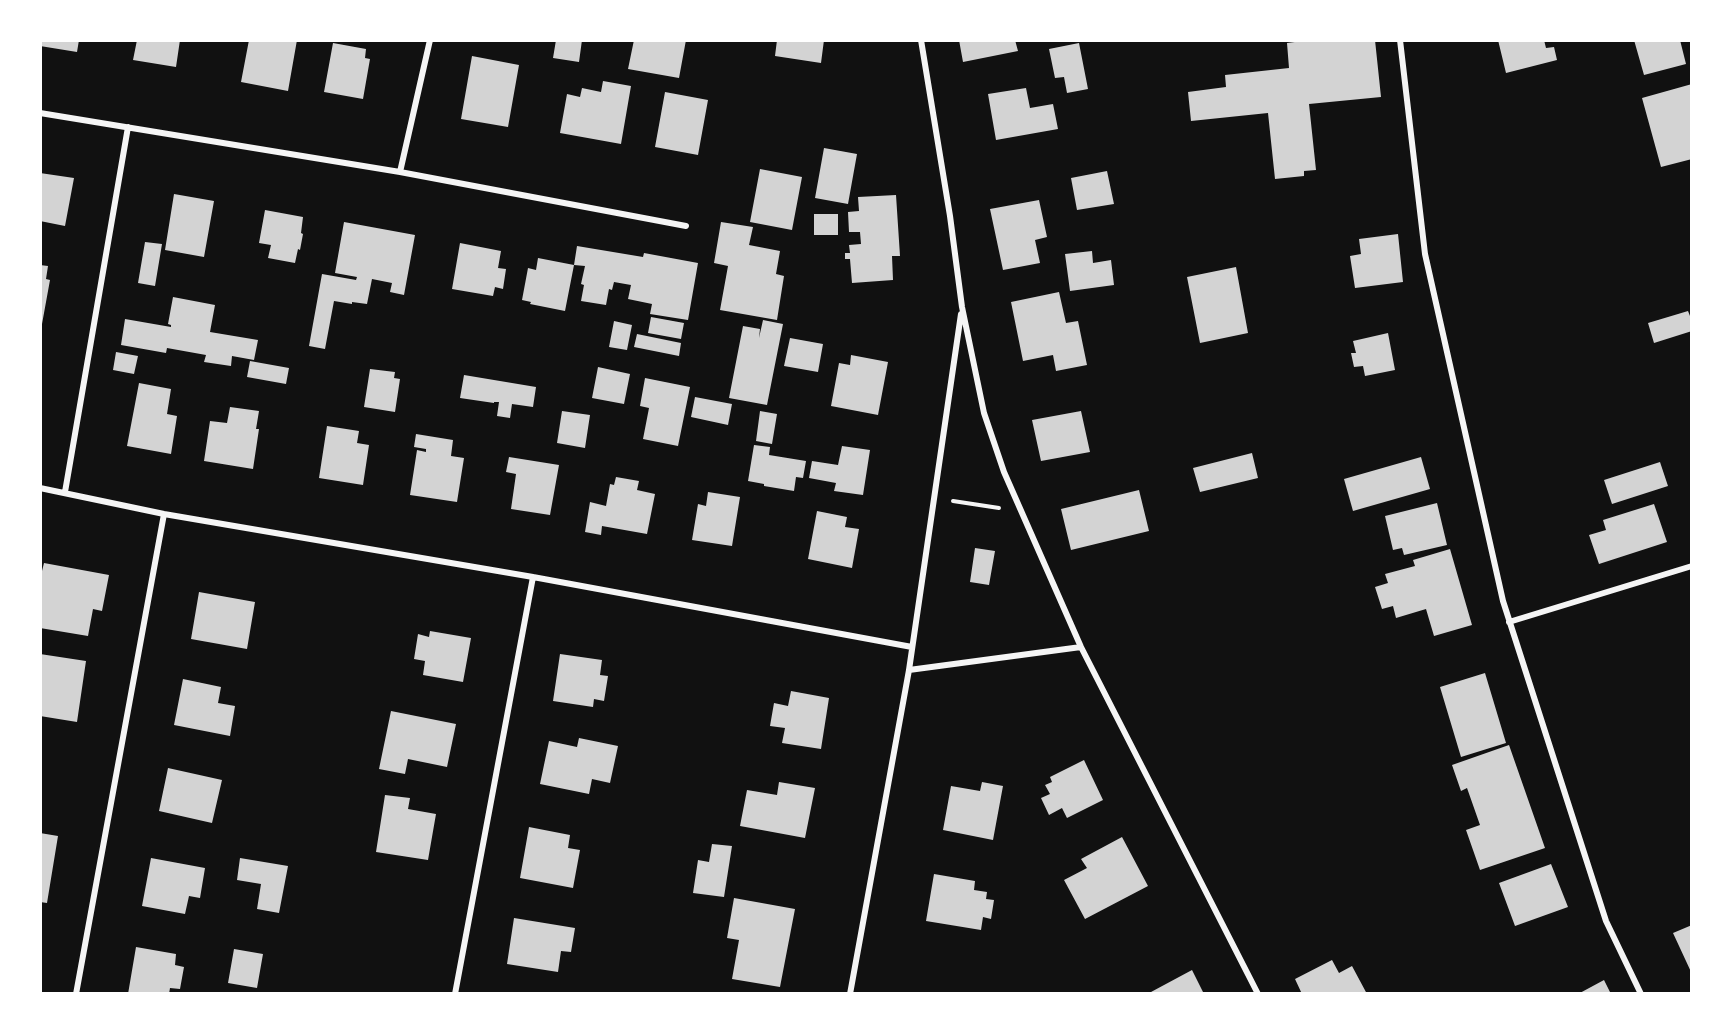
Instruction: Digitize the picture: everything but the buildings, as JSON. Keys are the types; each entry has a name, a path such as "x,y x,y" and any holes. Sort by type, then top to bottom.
{"street":[{"path":"400,172 430,40"},
{"path":"921,40 950,216 962,308 984,413 1004,472 1081,647 1258,993"},
{"path":"1401,40 1425,254 1509,622 1606,921 1641,993"},
{"path":"40,113 400,172 686,226"},
{"path":"65,492 128,127"},
{"path":"850,993 909,669 962,308"},
{"path":"40,488 164,514 532,577 912,647"},
{"path":"76,993 164,514"},
{"path":"1509,622 1692,566"},
{"path":"455,993 532,577"},
{"path":"909,669 1081,647"}],"path":[{"path":"934,498 1021,512"}]}
